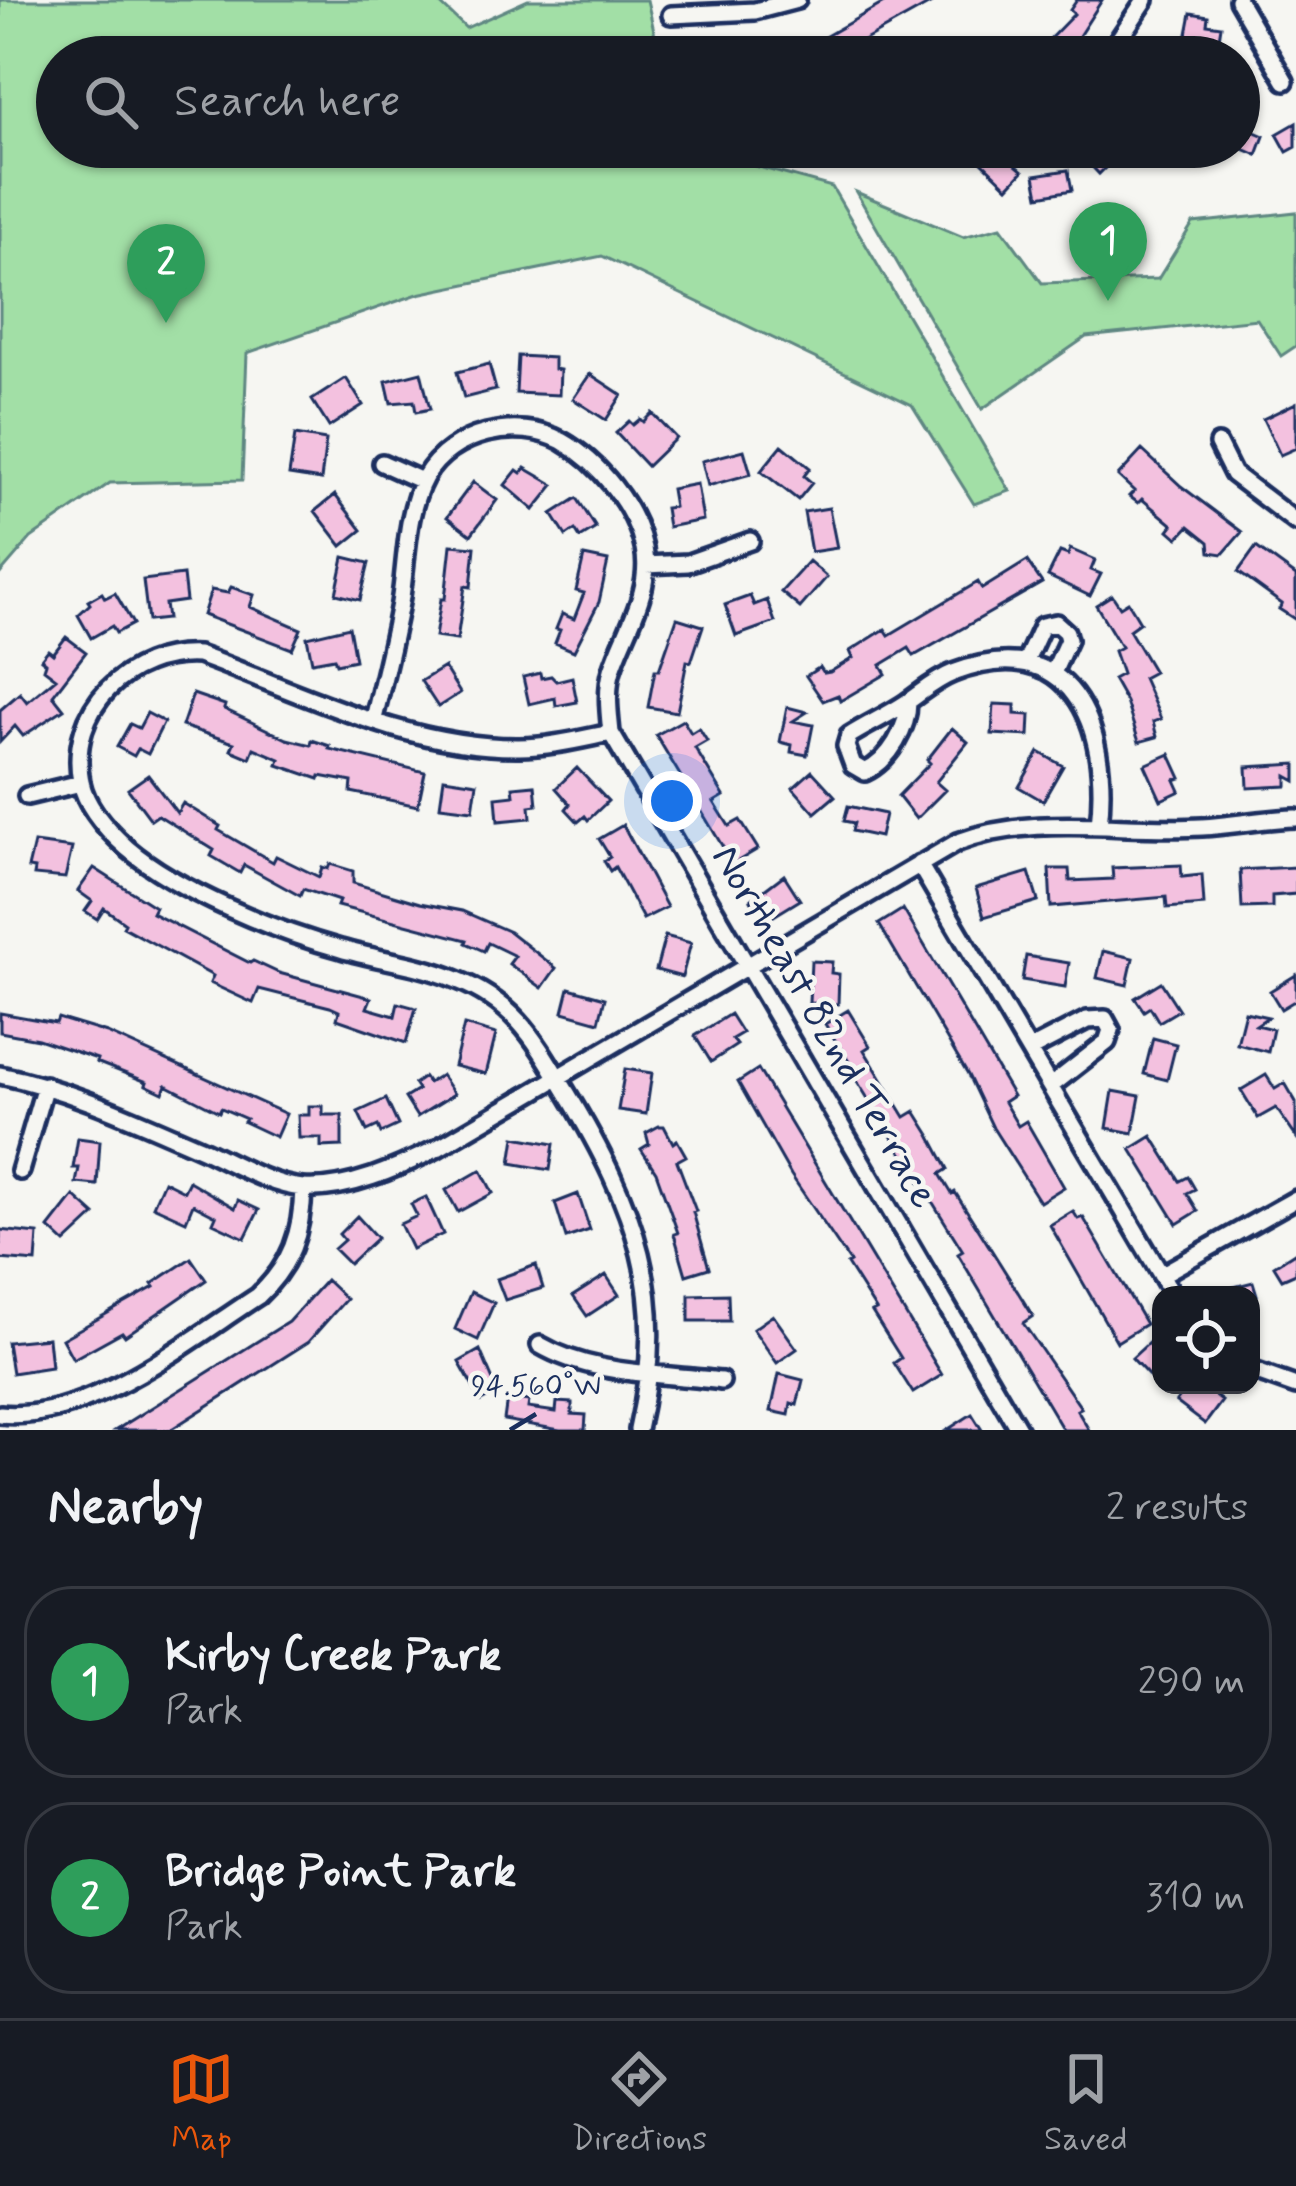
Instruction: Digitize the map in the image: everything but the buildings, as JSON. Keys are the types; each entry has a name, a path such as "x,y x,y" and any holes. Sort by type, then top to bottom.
{"street":[{"path":"671,15 755,11 797,0"},
{"path":"1121,36 1144,0"},
{"path":"1238,0 1259,36"},
{"path":"1260,37 1286,81"},
{"path":"374,719 422,481 447,452 487,433 510,429 553,436 574,448 625,502 646,565 688,563 750,542"},
{"path":"1219,444 1233,474 1296,522"},
{"path":"382,463 422,481"},
{"name":"Northeast 82nd Terrace","path":"646,565 643,594 610,674 611,733 1019,1430"},
{"path":"1026,662 1042,626 1056,623 1069,640 1053,673"},
{"path":"611,733 551,745 494,746 440,739 323,705 198,656 176,654 152,659 112,684 88,718 79,757 81,783 94,813 131,852 213,899 285,932 452,977 504,1004 528,1028 615,1175 636,1234 647,1304 649,1372 638,1430"},
{"path":"908,702 908,722 878,766 865,772 854,765 846,746 849,736 931,684 966,669 1026,662 1053,673 1075,694 1094,725 1102,762 1100,825"},
{"path":"27,796 81,783"},
{"path":"0,1076 44,1085 253,1172 303,1188 373,1176 415,1160 558,1079 958,842 986,833 1296,818"},
{"path":"920,864 1168,1286"},
{"path":"1031,1049 1088,1020 1105,1019 1111,1030 1107,1042 1052,1085"},
{"path":"20,1171 44,1085"},
{"path":"0,1414 26,1423 112,1386 258,1296 292,1254 303,1188"},
{"path":"1161,1275 1296,1199"},
{"path":"540,1345 595,1368 722,1381"},
{"path":"1260,1373 1296,1386"}],"green space":[{"path":"0,0 436,0 466,28 528,0 647,0 655,36 36,36 36,168 762,168 832,187 1010,491 974,504 912,405 602,256 418,294 247,353 242,480 110,483 31,538 0,574"},
{"path":"856,192 963,237 1001,227 1042,283 1158,279 1193,223 1296,212 1296,346 1281,356 1257,319 1086,337 982,409"}],"place":[{"name":"Kirby Creek Park","path":"1108,301"},
{"name":"Bridge Point Park","path":"166,323"}]}
